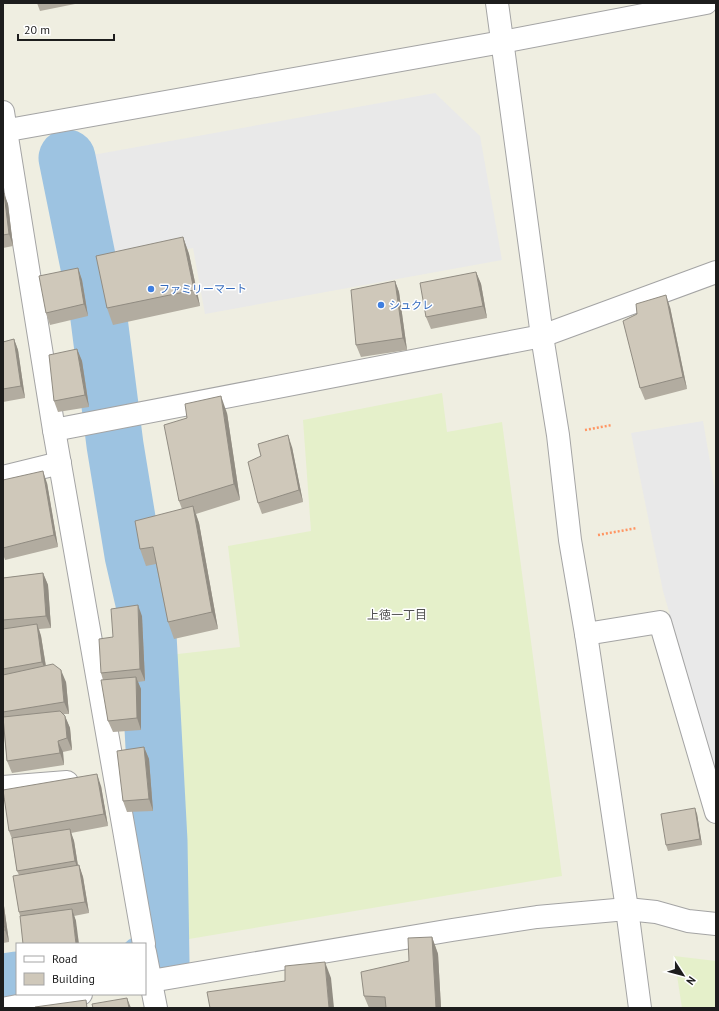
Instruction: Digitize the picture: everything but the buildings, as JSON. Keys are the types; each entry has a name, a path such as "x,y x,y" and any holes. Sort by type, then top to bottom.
{"street":[{"path":"497,3 542,336 558,435 570,540 586,634 640,1008"},
{"path":"144,943 99,779 60,463 4,124 502,42 706,3"},
{"path":"54,430 542,336 716,272"},
{"path":"3,477 60,463"},
{"path":"586,634 660,622 716,812"},
{"path":"3,787 99,779"},
{"path":"148,982 452,930 537,918 627,910 656,912 688,921 716,924"},
{"path":"146,962 148,982 156,1008"},
{"path":"7,1008 76,995"}],"path":[{"path":"570,540 637,528"}],"green space":[{"path":"442,393 447,432 502,422 562,876 171,942 169,655 240,647 228,546 311,531 303,420"},
{"path":"674,956 716,961 716,1008 682,1008"}],"shaded area":[{"path":"435,93 480,136 502,260 205,314 193,248 95,266 76,158"},
{"path":"703,421 716,497 716,773 663,591 631,433"}],"water":[{"path":"16,980 16,995 41,995 3,1002 3,982"}],"waterway":[{"path":"67,158 98,311 115,445 133,555 147,616 159,841 161,962 146,963"},
{"path":"3,982 16,980"}],"place":[{"name":"ファミリーマート","path":"151,289"},
{"name":"シュクレ","path":"381,305"}],"district":[{"name":"上徳一丁目","path":"397,614"}]}
